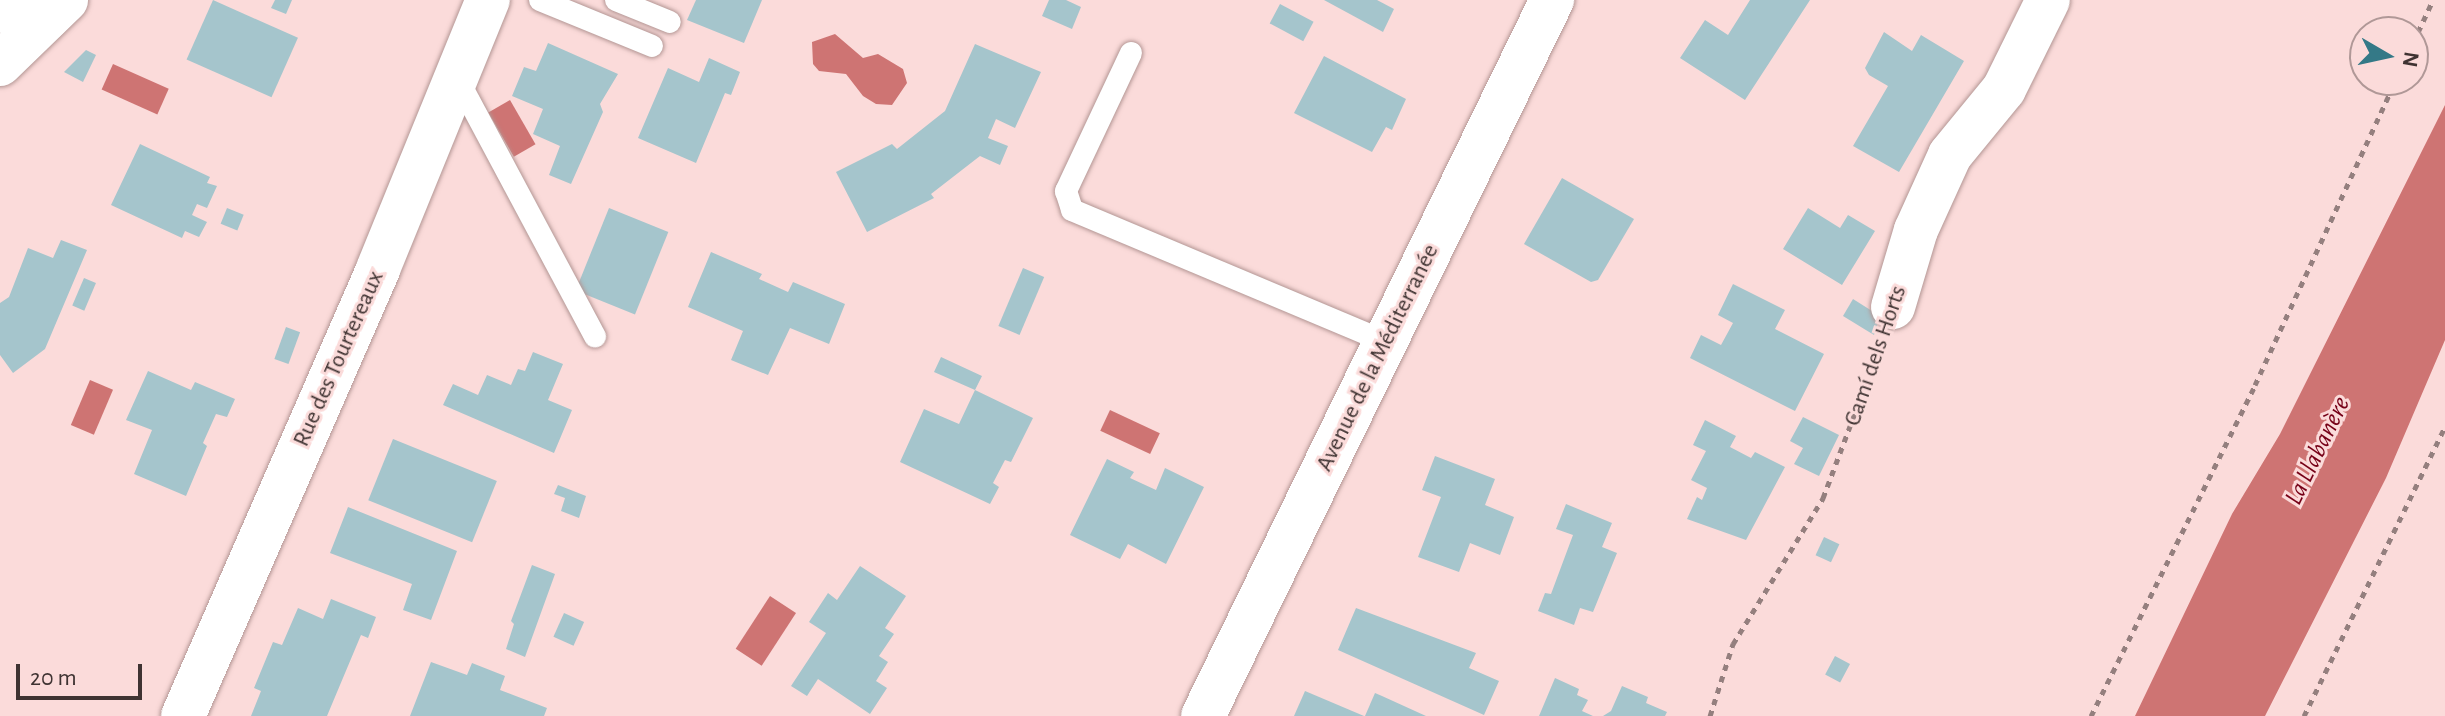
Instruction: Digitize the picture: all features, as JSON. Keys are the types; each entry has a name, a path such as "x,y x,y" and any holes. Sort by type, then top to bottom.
{"street":[{"name":"Rue des Tourtereaux","path":"183,716 378,269 488,0"},
{"name":"Avenue de la Méditerranée","path":"1203,716 1552,0"},
{"name":"Camí dels Horts","path":"1893,307 1916,230 1950,155 2004,89 2048,0"},
{"path":"0,8 16,16 56,10"},
{"path":"0,64 56,10"}],"lane":[{"path":"540,0 652,46"},
{"path":"616,0 670,22"},
{"path":"1131,53 1066,191 1072,210 1386,342"},
{"path":"456,77 595,336"}],"path":[{"path":"2091,716 2255,385 2389,96"},
{"name":"Camí dels Horts","path":"1710,716 1733,644 1823,498 1842,455 1893,307"},
{"path":"2304,716 2445,427"}],"water":[{"path":"835,34 863,58 878,54 903,69 907,83 892,105 876,104 863,96 846,74 819,71 813,64 812,42"},
{"path":"113,64 169,89 157,114 102,90"},
{"path":"510,100 536,144 514,157 488,112"},
{"name":"La Llabanère","path":"2445,105 2445,340 2386,478 2265,716 2135,716 2232,514 2280,434"},
{"path":"90,380 113,390 94,435 71,425"},
{"path":"1110,410 1160,433 1150,454 1100,431"},
{"path":"770,596 796,613 762,666 736,649"}],"building":[{"path":"213,0 298,38 272,97 187,59"},
{"path":"275,0 292,0 286,14 271,8"},
{"path":"696,0 762,0 744,43 687,20"},
{"path":"1049,0 1066,0 1081,7 1072,29 1042,16"},
{"path":"1324,0 1377,0 1394,9 1383,32"},
{"path":"1750,0 1810,0 1745,100 1680,58 1705,20 1728,35"},
{"path":"1280,4 1314,22 1303,41 1270,23"},
{"path":"1884,32 1912,51 1921,35 1964,61 1899,172 1853,146 1888,86 1869,75 1865,68"},
{"path":"548,43 618,74 600,104 603,112 571,184 549,175 560,146 533,134 543,109 512,96 524,67 536,71"},
{"path":"975,44 1041,72 1015,128 996,119 988,138 1008,146 1000,165 980,156 931,194 934,198 867,232 836,172 892,144 897,149 945,111"},
{"path":"86,50 96,55 83,82 64,72"},
{"path":"1324,56 1406,99 1392,130 1386,127 1372,152 1294,113"},
{"path":"709,58 740,72 731,95 725,93 696,163 638,138 668,68 699,82"},
{"path":"140,144 210,177 207,183 217,186 207,208 197,204 192,215 207,222 199,237 185,231 182,238 111,205"},
{"path":"1562,178 1634,219 1598,280 1591,282 1524,244"},
{"path":"227,208 244,215 237,231 221,224"},
{"path":"609,208 668,232 635,314 576,291"},
{"path":"1808,208 1840,228 1848,215 1875,231 1842,285 1783,249"},
{"path":"61,240 87,250 45,349 13,373 0,355 0,303 9,297 28,248 53,258"},
{"path":"711,252 762,274 759,279 788,292 793,282 845,304 829,344 790,328 768,375 731,360 743,331 688,307"},
{"path":"1023,268 1044,277 1020,335 998,326"},
{"path":"84,278 96,283 84,311 72,306"},
{"path":"1733,284 1785,310 1775,329 1824,354 1795,411 1690,358 1701,335 1721,345 1733,323 1718,315"},
{"path":"1853,299 1880,316 1874,335 1843,316"},
{"path":"286,327 300,332 288,364 274,359"},
{"path":"533,352 563,364 548,400 572,410 554,453 443,405 453,384 478,395 487,375 511,385 518,369 525,371"},
{"path":"941,357 982,376 975,390 934,372"},
{"path":"148,371 191,390 195,382 235,399 227,417 216,414 203,443 207,446 186,496 134,474 152,430 126,420"},
{"path":"975,390 1033,418 1011,462 1005,460 993,483 999,487 990,504 900,462 924,409 959,424"},
{"path":"1803,417 1839,435 1819,476 1794,464 1803,448 1790,441"},
{"path":"1705,420 1736,436 1730,447 1751,458 1755,452 1785,467 1746,540 1687,519 1697,497 1702,500 1707,488 1691,480 1706,451 1693,445"},
{"path":"393,439 497,481 472,542 368,500"},
{"path":"1435,456 1495,479 1485,505 1514,517 1500,555 1470,543 1459,572 1418,557 1441,497 1422,490"},
{"path":"1107,459 1134,472 1130,478 1156,490 1165,468 1204,487 1166,564 1128,544 1120,559 1070,535"},
{"path":"558,485 586,496 579,518 561,511 565,498 554,494"},
{"path":"1566,504 1612,523 1602,547 1617,553 1593,612 1580,608 1574,625 1538,611 1545,593 1551,594 1573,535 1556,529"},
{"path":"348,507 457,551 431,620 403,610 412,584 330,553"},
{"path":"1824,537 1839,544 1831,562 1816,555"},
{"path":"532,565 555,574 525,657 506,649 514,624 511,621"},
{"path":"860,566 906,596 885,628 894,634 879,656 888,662 876,681 887,688 870,714 818,679 807,696 791,686 826,633 809,622 828,593 837,600"},
{"path":"331,599 376,617 368,638 361,635 327,716 251,716 261,691 254,688 273,642 282,645 298,608 323,619"},
{"path":"1356,608 1476,653 1469,668 1499,681 1484,715 1338,650"},
{"path":"564,613 584,622 574,646 553,637"},
{"path":"1835,656 1850,664 1840,683 1825,675"},
{"path":"431,662 467,675 472,663 505,676 500,690 547,708 544,716 410,716"},
{"path":"1555,678 1579,689 1577,695 1588,700 1582,711 1593,716 1539,716"},
{"path":"1622,686 1648,697 1646,703 1667,712 1665,716 1603,716 1611,711"},
{"path":"1305,691 1364,716 1294,716"},
{"path":"1375,693 1382,696 1426,716 1365,716"}]}
